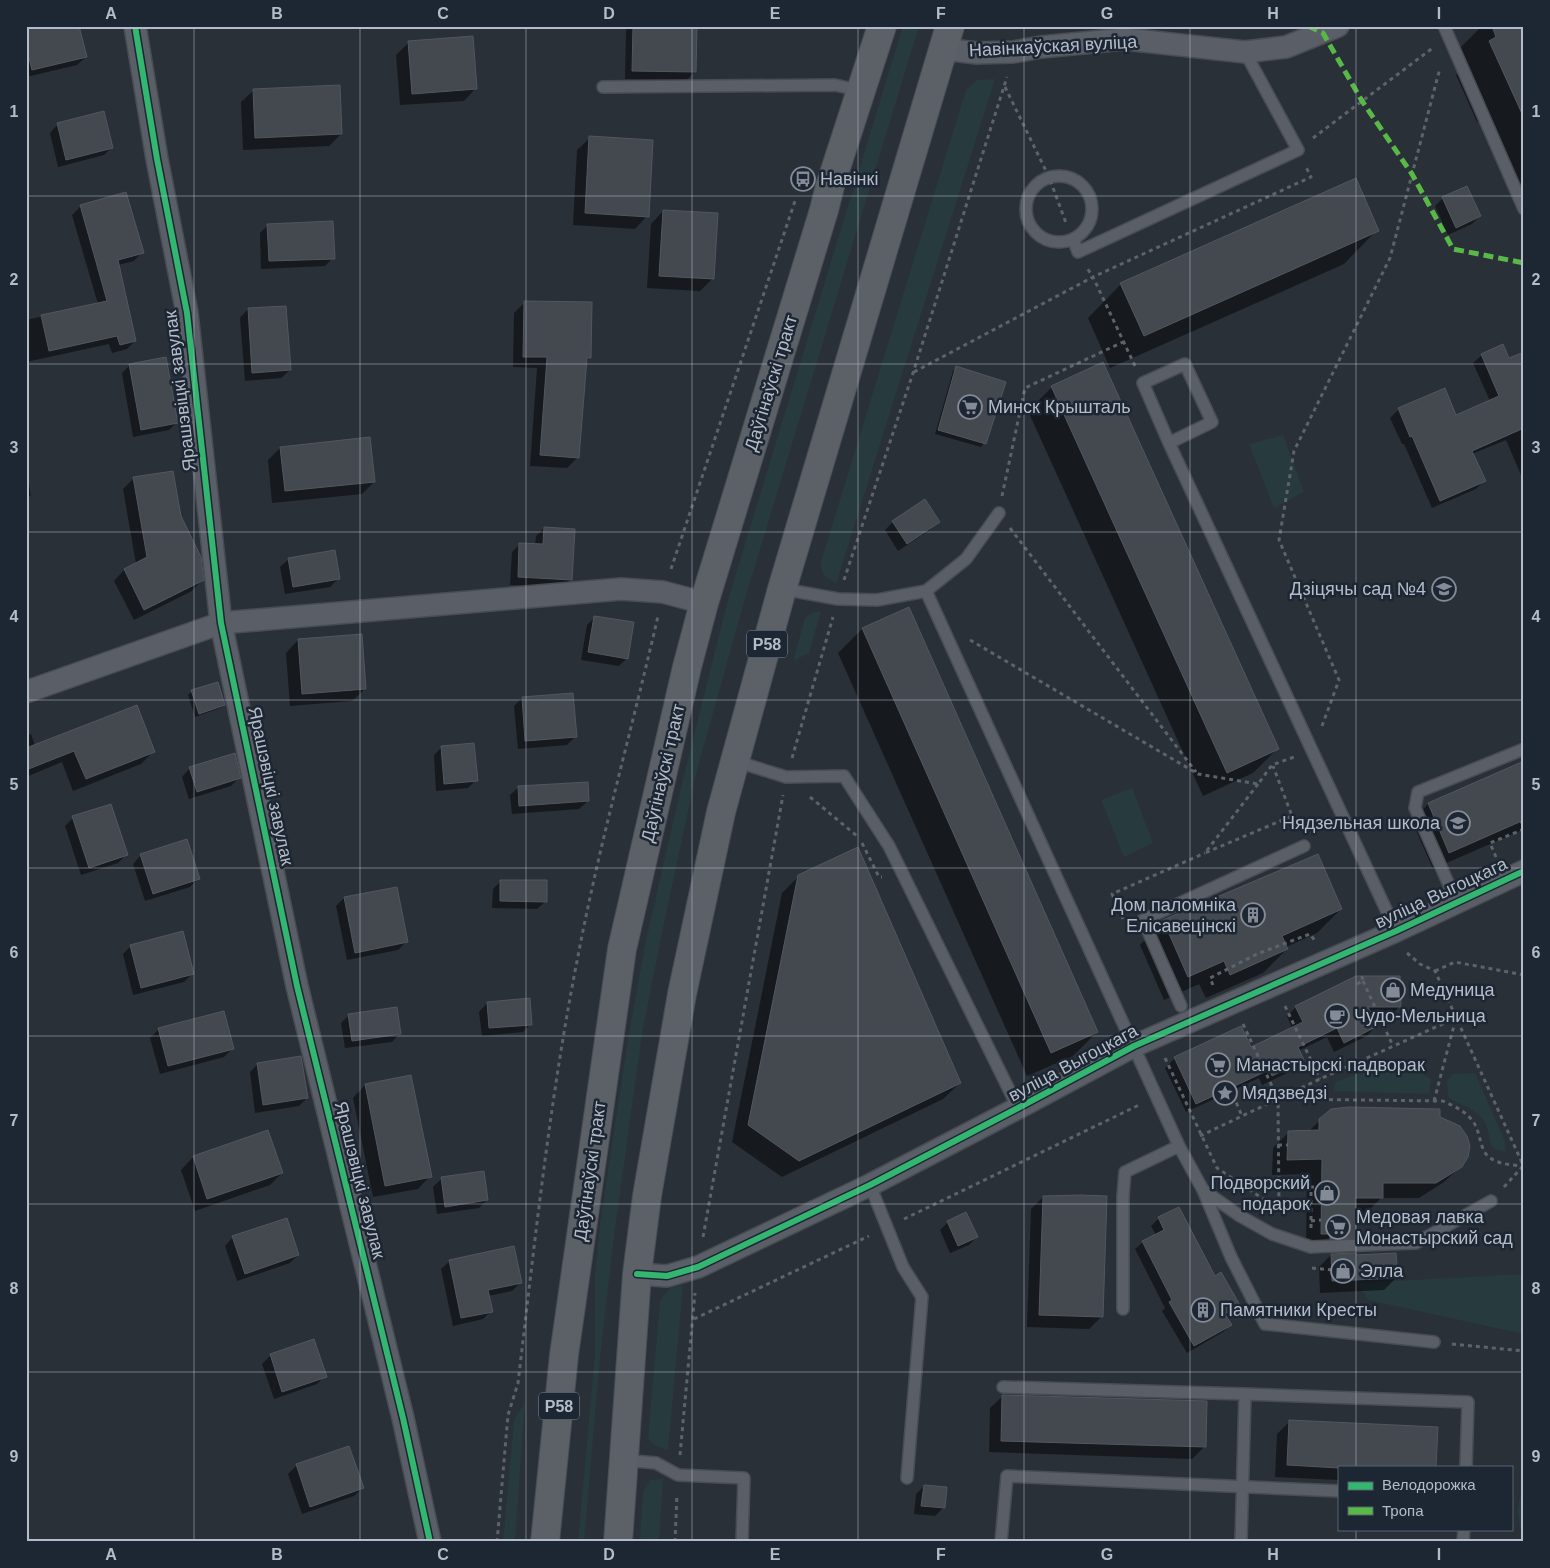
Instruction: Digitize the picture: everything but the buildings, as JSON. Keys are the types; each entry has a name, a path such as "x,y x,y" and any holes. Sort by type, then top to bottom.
{"main road":[{"name":"Даўгінаўскі тракт","path":"545,1542 564,1355 622,949 687,667 704,603 830,186 882,26"},
{"name":"Р58","path":"618,1542 622,1460 637,1274 647,1196 682,994 719,822 782,589 946,38"}],"street":[{"name":"Ярашэвіцкі завулак","path":"135,26 157,160 187,313 221,624 297,986 403,1418 430,1542"},
{"name":"Навінкаўская вуліца","path":"946,38 977,54 1013,52 1127,33 1245,52 1286,47 1338,26"},
{"path":"26,692 221,624 621,589 663,592 704,603"},
{"name":"вуліца Выгоцкага","path":"637,1274 667,1276 698,1267 870,1185 1134,1046 1396,932 1524,872"}],"lane":[{"path":"1446,31 1524,209"},
{"path":"1072,239 1078,252 1298,150 1245,52"},
{"path":"603,87 834,85 862,91"},
{"path":"1060,176 1071,178 1081,184 1088,193 1092,204 1092,215 1088,226 1081,235 1072,239 1061,243 1050,242 1033,230 1028,221 1027,200 1039,182 1060,176"},
{"path":"1169,443 1212,422 1185,364 1143,383 1169,443 1396,932"},
{"path":"782,589 838,599 877,600 926,590 966,559 999,512"},
{"path":"926,590 1157,1097 1203,1190 1230,1257 1265,1324 1434,1342"},
{"path":"1457,903 1415,808 1418,792 1524,749"},
{"path":"734,761 786,777 844,776 888,846 1018,1108"},
{"path":"1181,1006 1143,920 1304,846"},
{"path":"1123,1309 1123,1196 1125,1172 1180,1146"},
{"path":"870,1185 903,1267 922,1297 907,1478"},
{"path":"1203,1190 1240,1216 1272,1234 1311,1247 1416,1243 1491,1201"},
{"path":"1003,1387 1468,1402 1466,1466"},
{"path":"1241,1542 1245,1394"},
{"path":"622,1460 656,1463 678,1475 744,1478 742,1542"},
{"path":"1001,1542 1007,1476 1338,1491"}],"path":[{"path":"913,373 1093,277 1311,177 1298,150 1446,31"},
{"path":"1272,765 1292,816 1205,852 1272,765 1312,751 1339,680 1279,540 1294,451 1390,258 1446,31"},
{"path":"675,1542 678,1475 698,1267 786,777 838,599 913,373 1004,87 1013,52"},
{"path":"1004,87 1049,178 1072,239"},
{"path":"497,1542 508,1415 518,1383 548,1135 578,956 611,806 648,661 663,592 796,198"},
{"path":"1093,277 1143,383"},
{"path":"1123,342 1026,388 999,512 1198,774"},
{"path":"942,623 1198,774 1258,784"},
{"path":"786,777 858,837 879,877 887,878"},
{"path":"1497,858 1490,843 1524,827 1522,821"},
{"path":"1396,932 1404,951 1420,964 1435,971 1524,1166"},
{"path":"1216,990 1210,978 1257,954 1310,934 1317,943"},
{"path":"1435,971 1455,962 1524,975"},
{"path":"1360,969 1363,981 1393,1046"},
{"path":"1357,984 1363,981"},
{"path":"1283,1003 1320,1079"},
{"path":"1180,1146 1320,1079 1456,1018"},
{"path":"1434,1101 1456,1018"},
{"path":"1242,1021 1278,1099 1279,1205"},
{"path":"1173,1054 1165,1058 1217,1168 1272,1205 1311,1205"},
{"path":"693,1319 1179,1088"},
{"path":"1230,1088 1242,1116"},
{"path":"1278,1099 1443,1101 1459,1108 1472,1120 1480,1134 1484,1151 1492,1160 1504,1164 1524,1166"},
{"path":"1278,1145 1288,1145"},
{"path":"1491,1201 1524,1166"},
{"path":"1311,1220 1321,1220"},
{"path":"1434,1342 1524,1351"}],"green space":[{"path":"903,26 919,26 744,602 696,774 642,1034 614,1236 600,1357 584,1542 578,1542 595,1355 595,1274 600,1224 628,1039 646,940 683,779 727,603"},
{"path":"995,79 836,584 824,575 820,565 966,90 977,80"},
{"path":"1283,435 1304,492 1274,508 1249,444"},
{"path":"821,611 809,653 793,661 805,618 812,613"},
{"path":"1132,788 1153,843 1124,857 1101,800"},
{"path":"1397,1060 1431,1079 1429,1094 1334,1091 1335,1082"},
{"path":"1475,1073 1504,1139 1506,1152 1499,1151 1492,1145 1485,1123 1477,1113 1448,1096 1447,1081 1452,1074"},
{"path":"1524,1274 1524,1334 1368,1300 1357,1283"},
{"path":"683,1285 668,1450 656,1446 648,1439 660,1301 670,1288"},
{"path":"525,1402 515,1542 503,1542 514,1420"},
{"path":"663,1479 659,1542 640,1542 643,1492 650,1480"},
{"path":"1524,1484 1524,1542 1523,1542 1517,1510"}],"marked path":[{"path":"1308,26 1323,33 1362,101 1412,174 1453,249 1524,263"}],"cycle path":[{"path":"135,26 157,159 187,313 221,623 297,986 403,1418 430,1542"},
{"path":"637,1274 667,1276 698,1267 870,1185 1134,1046 1396,931 1524,871"}],"place":[{"name":"Навінкі","path":"803,179"},
{"name":"Минск Крышталь","path":"970,407"},
{"name":"Дзіцячы сад №4","path":"1444,589"},
{"name":"Нядзельная школа","path":"1458,823"},
{"name":"Дом паломніка Елісавецінскі","path":"1253,915"},
{"name":"Медуница","path":"1393,990"},
{"name":"Чудо-Мельница","path":"1337,1016"},
{"name":"Манастырскі падворак","path":"1218,1065"},
{"name":"Мядзведзі","path":"1225,1093"},
{"name":"Подворский подарок","path":"1327,1193"},
{"name":"Медовая лавка Монастырский сад","path":"1338,1227"},
{"name":"Элла","path":"1343,1271"},
{"name":"Памятники Кресты","path":"1203,1310"}]}
